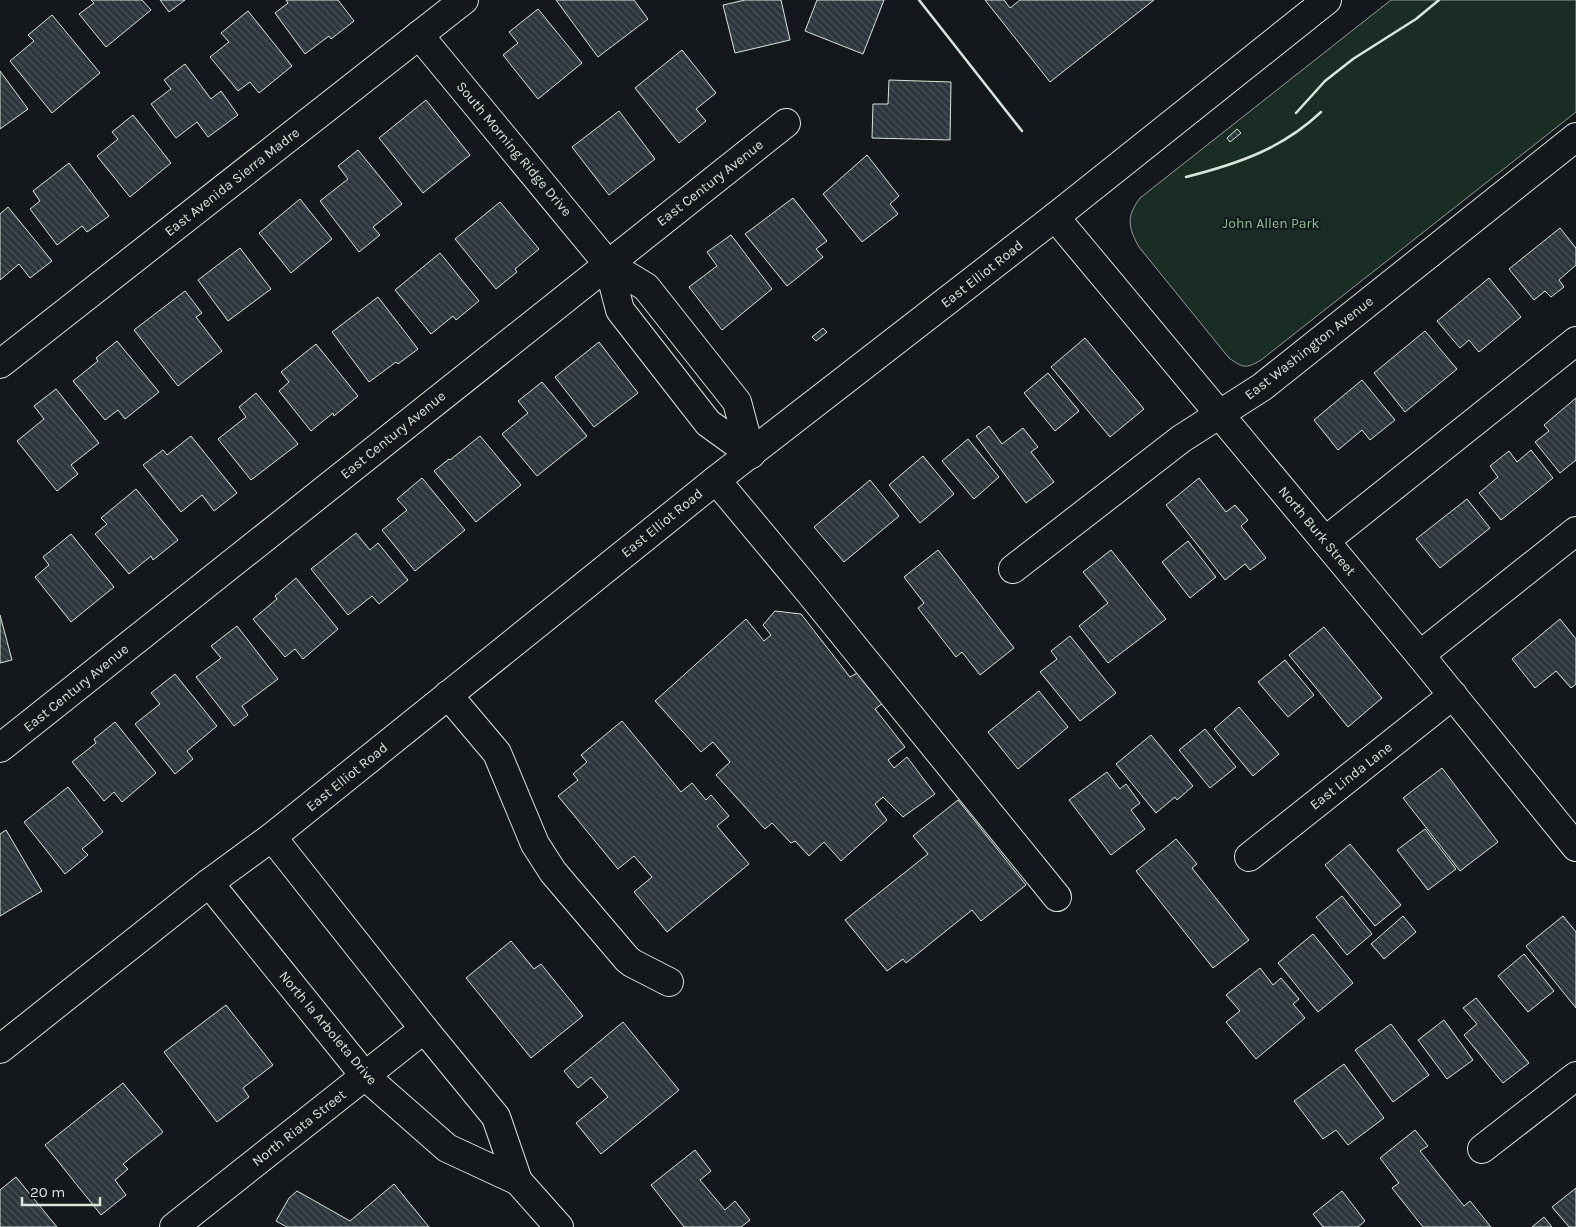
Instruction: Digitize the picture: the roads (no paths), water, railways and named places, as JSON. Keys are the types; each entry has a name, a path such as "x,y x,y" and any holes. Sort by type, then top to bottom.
{"street":[{"name":"East Avenida Sierra Madre","path":"0,364 464,0"},
{"name":"East Elliot Road","path":"0,1049 209,883 272,837 716,480 1055,217 1327,0"},
{"name":"South Morning Ridge Drive","path":"419,35 608,264 620,310 708,423 751,454"},
{"name":"East Century Avenue","path":"0,748 786,123"},
{"name":"East Washington Avenue","path":"1013,569 1181,439 1262,387 1576,137"},
{"name":"North Burk Street","path":"1055,217 1420,655 1576,847"},
{"path":"1325,541 1576,340"},
{"path":"716,480 1057,897"},
{"path":"1420,655 1576,531"},
{"path":"448,695 497,753 535,844 553,872 627,959 669,982"},
{"name":"East Linda Lane","path":"1249,857 1453,695"},
{"name":"North la Arboleta Drive","path":"272,837 496,1117 518,1181 559,1227"},
{"name":"North la Arboleta Drive","path":"209,883 365,1076 447,1148 518,1181"},
{"name":"North Riata Street","path":"174,1227 424,1029"},
{"path":"1482,1149 1576,1076"}],"park label":[{"name":"John Allen Park","path":"1271,223"}]}
